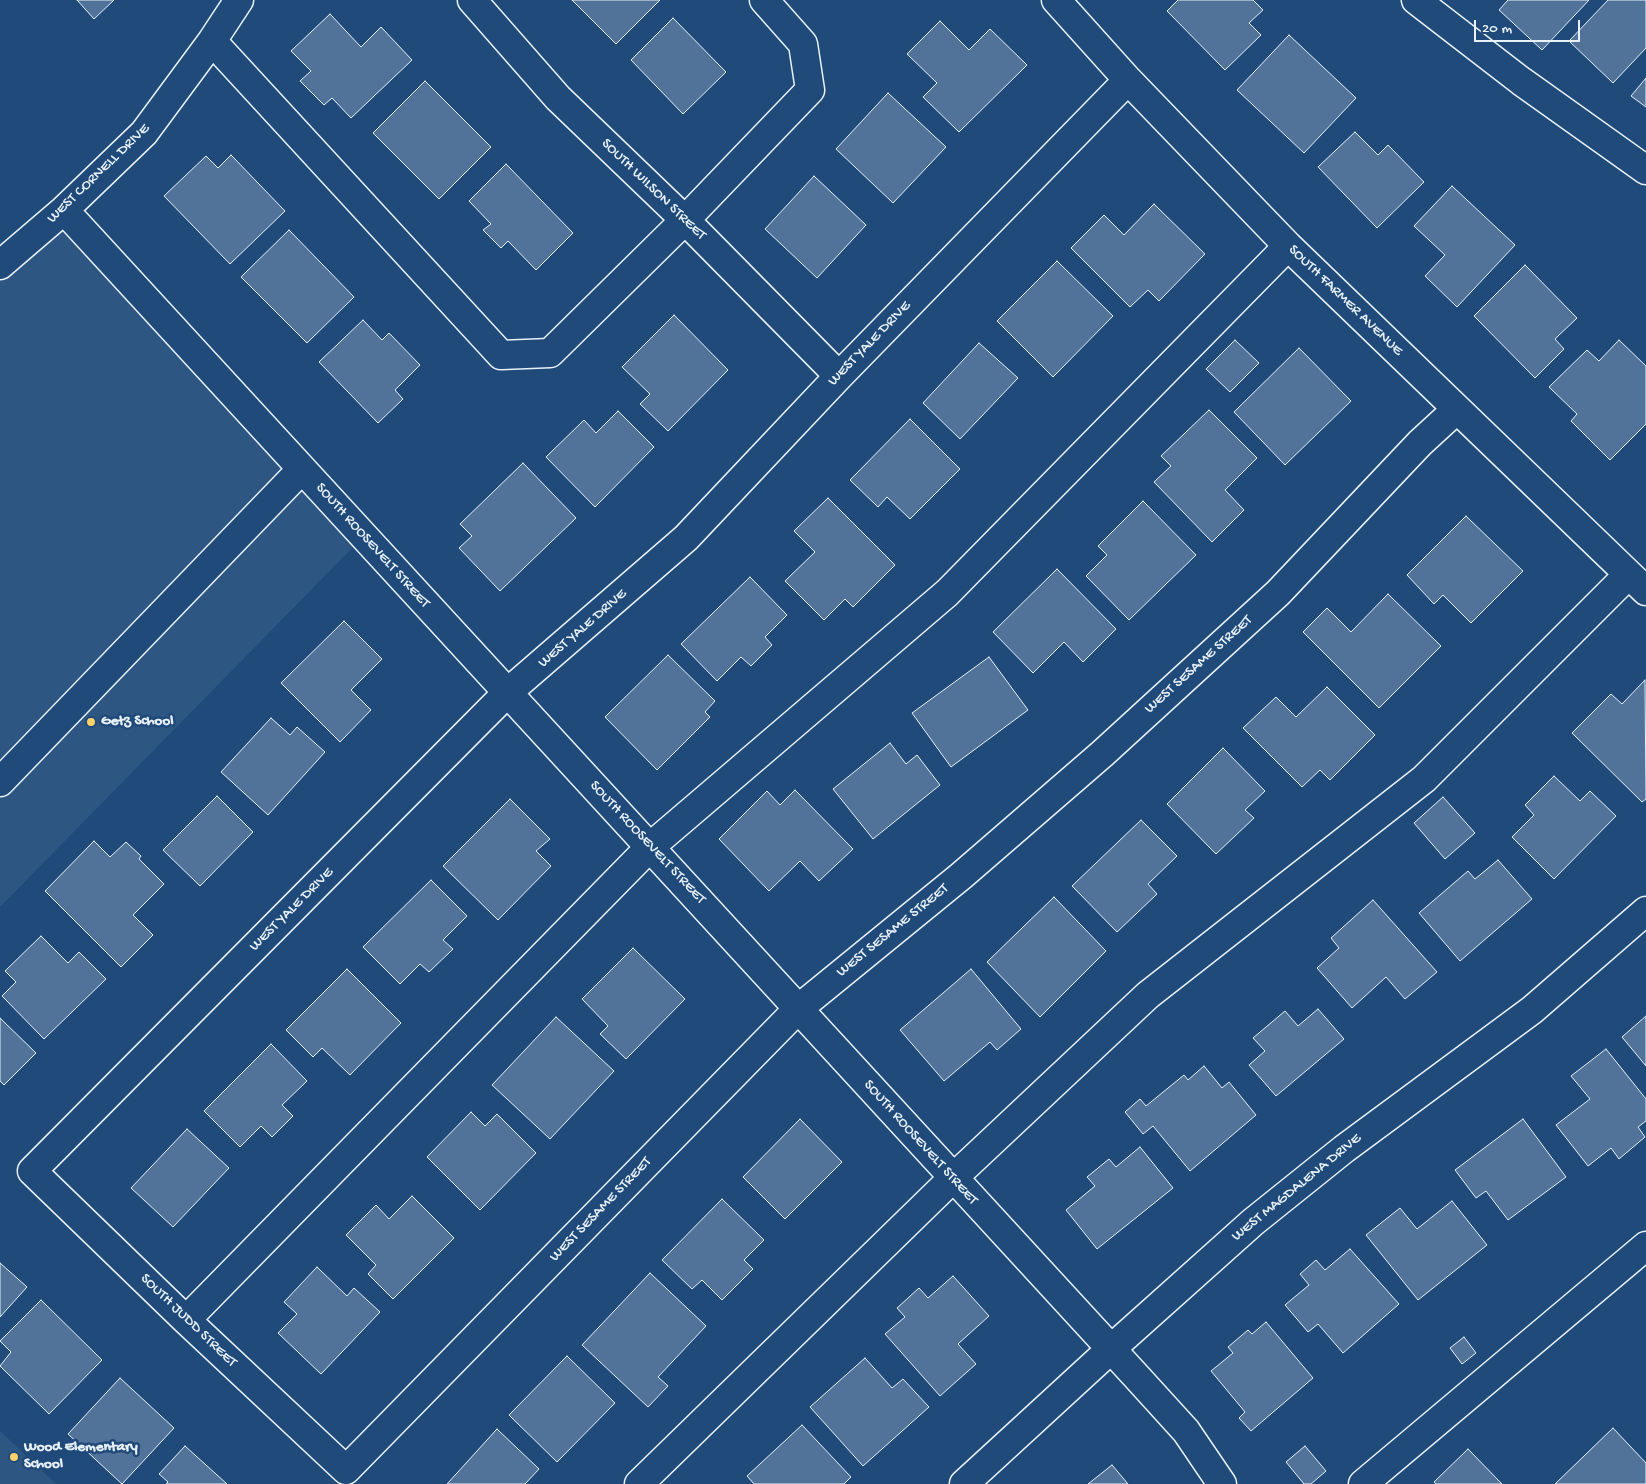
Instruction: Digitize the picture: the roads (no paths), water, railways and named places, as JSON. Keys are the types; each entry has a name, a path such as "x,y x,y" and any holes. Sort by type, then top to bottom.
{"street":[{"name":"WEST CORNELL DRIVE","path":"0,265 64,210 144,133 212,41 239,0"},
{"name":"SOUTH WILSON STREET","path":"472,0 558,98 685,220 839,376"},
{"path":"212,41 501,355 550,353 685,220 810,90 803,44 764,0"},
{"name":"SOUTH FARMER AVENUE","path":"1056,0 1128,80 1288,246 1637,583"},
{"path":"1416,0 1521,82 1646,170"},
{"name":"WEST YALE DRIVE","path":"32,1171 507,693 686,538 839,376 1128,80"},
{"name":"SOUTH ROOSEVELT STREET","path":"64,210 650,847 952,1179 1186,1431 1222,1484"},
{"path":"186,1320 650,847 947,593 1288,246"},
{"name":"WEST SESAME STREET","path":"346,1470 798,1009 961,876 1109,747 1278,593 1420,443 1457,410"},
{"path":"0,782 302,469"},
{"path":"639,1484 952,1179 1148,995 1424,779 1637,583"},
{"name":"WEST MAGDALENA DRIVE","path":"964,1484 1110,1349 1253,1222 1344,1149 1532,1010 1646,911"},
{"name":"SOUTH JUDD STREET","path":"32,1171 186,1320 346,1470"},
{"path":"1363,1484 1646,1246"}],"place":[{"name":"Getz School","path":"91,722"},
{"name":"Wood Elementary School","path":"14,1457"}]}
